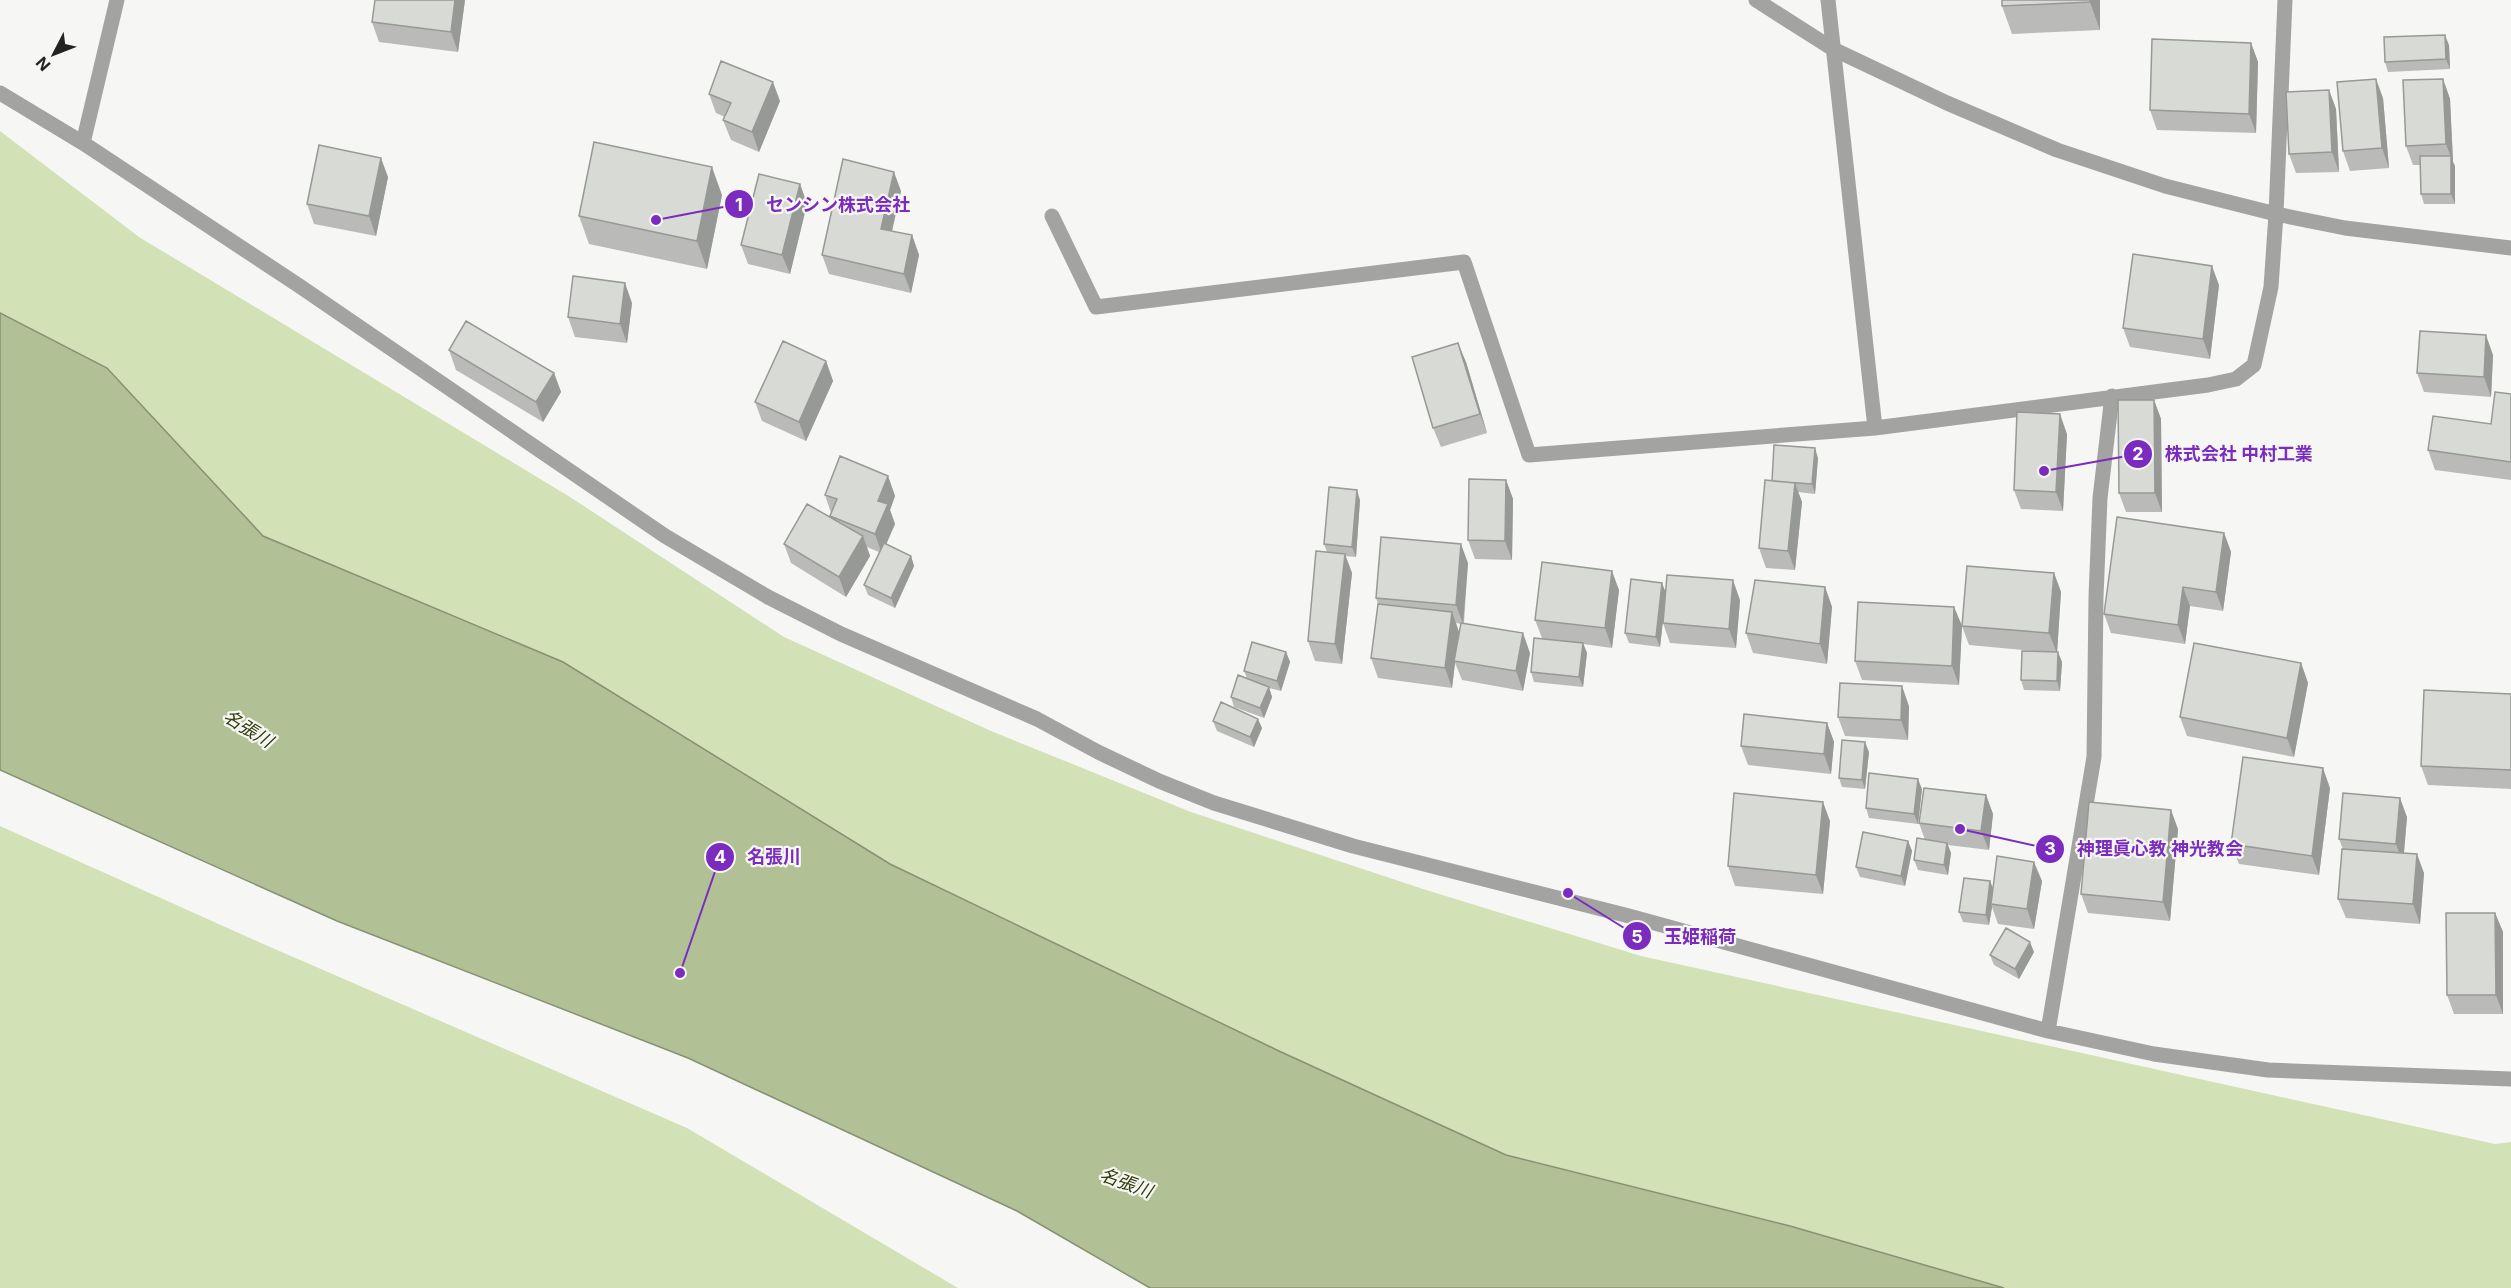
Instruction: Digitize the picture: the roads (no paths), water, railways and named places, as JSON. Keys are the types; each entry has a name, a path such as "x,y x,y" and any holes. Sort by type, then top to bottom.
{"street":[{"path":"83,143 117,0"},
{"path":"1756,0 1833,49 1947,103 2057,150 2164,186 2276,214 2345,228 2511,248"},
{"path":"1828,0 1875,428"},
{"path":"1052,216 1096,307 1464,262 1529,455 1875,428 2236,380 2254,365 2271,287 2285,0"},
{"path":"0,93 83,143 298,285 685,549 768,597 841,634 1037,718 1098,752 1159,781 1214,803 1353,846 1629,916 2048,1031 2154,1054 2268,1070 2511,1079"},
{"path":"2048,1031 2094,757 2100,498 2112,396"}],"water":[{"path":"0,313 107,368 263,536 563,662 890,864 1279,1051 1506,1155 1790,1226 2004,1288 1150,1288 1017,1211 688,1058 337,921 0,770"}],"place":[{"name":"センシン株式会社","path":"656,220"},
{"name":"株式会社 中村工業","path":"2044,471"},
{"name":"神理眞心教 神光教会","path":"1960,829"},
{"name":"玉姫稲荷","path":"1568,893"},
{"name":"名張川","path":"680,973"}]}
